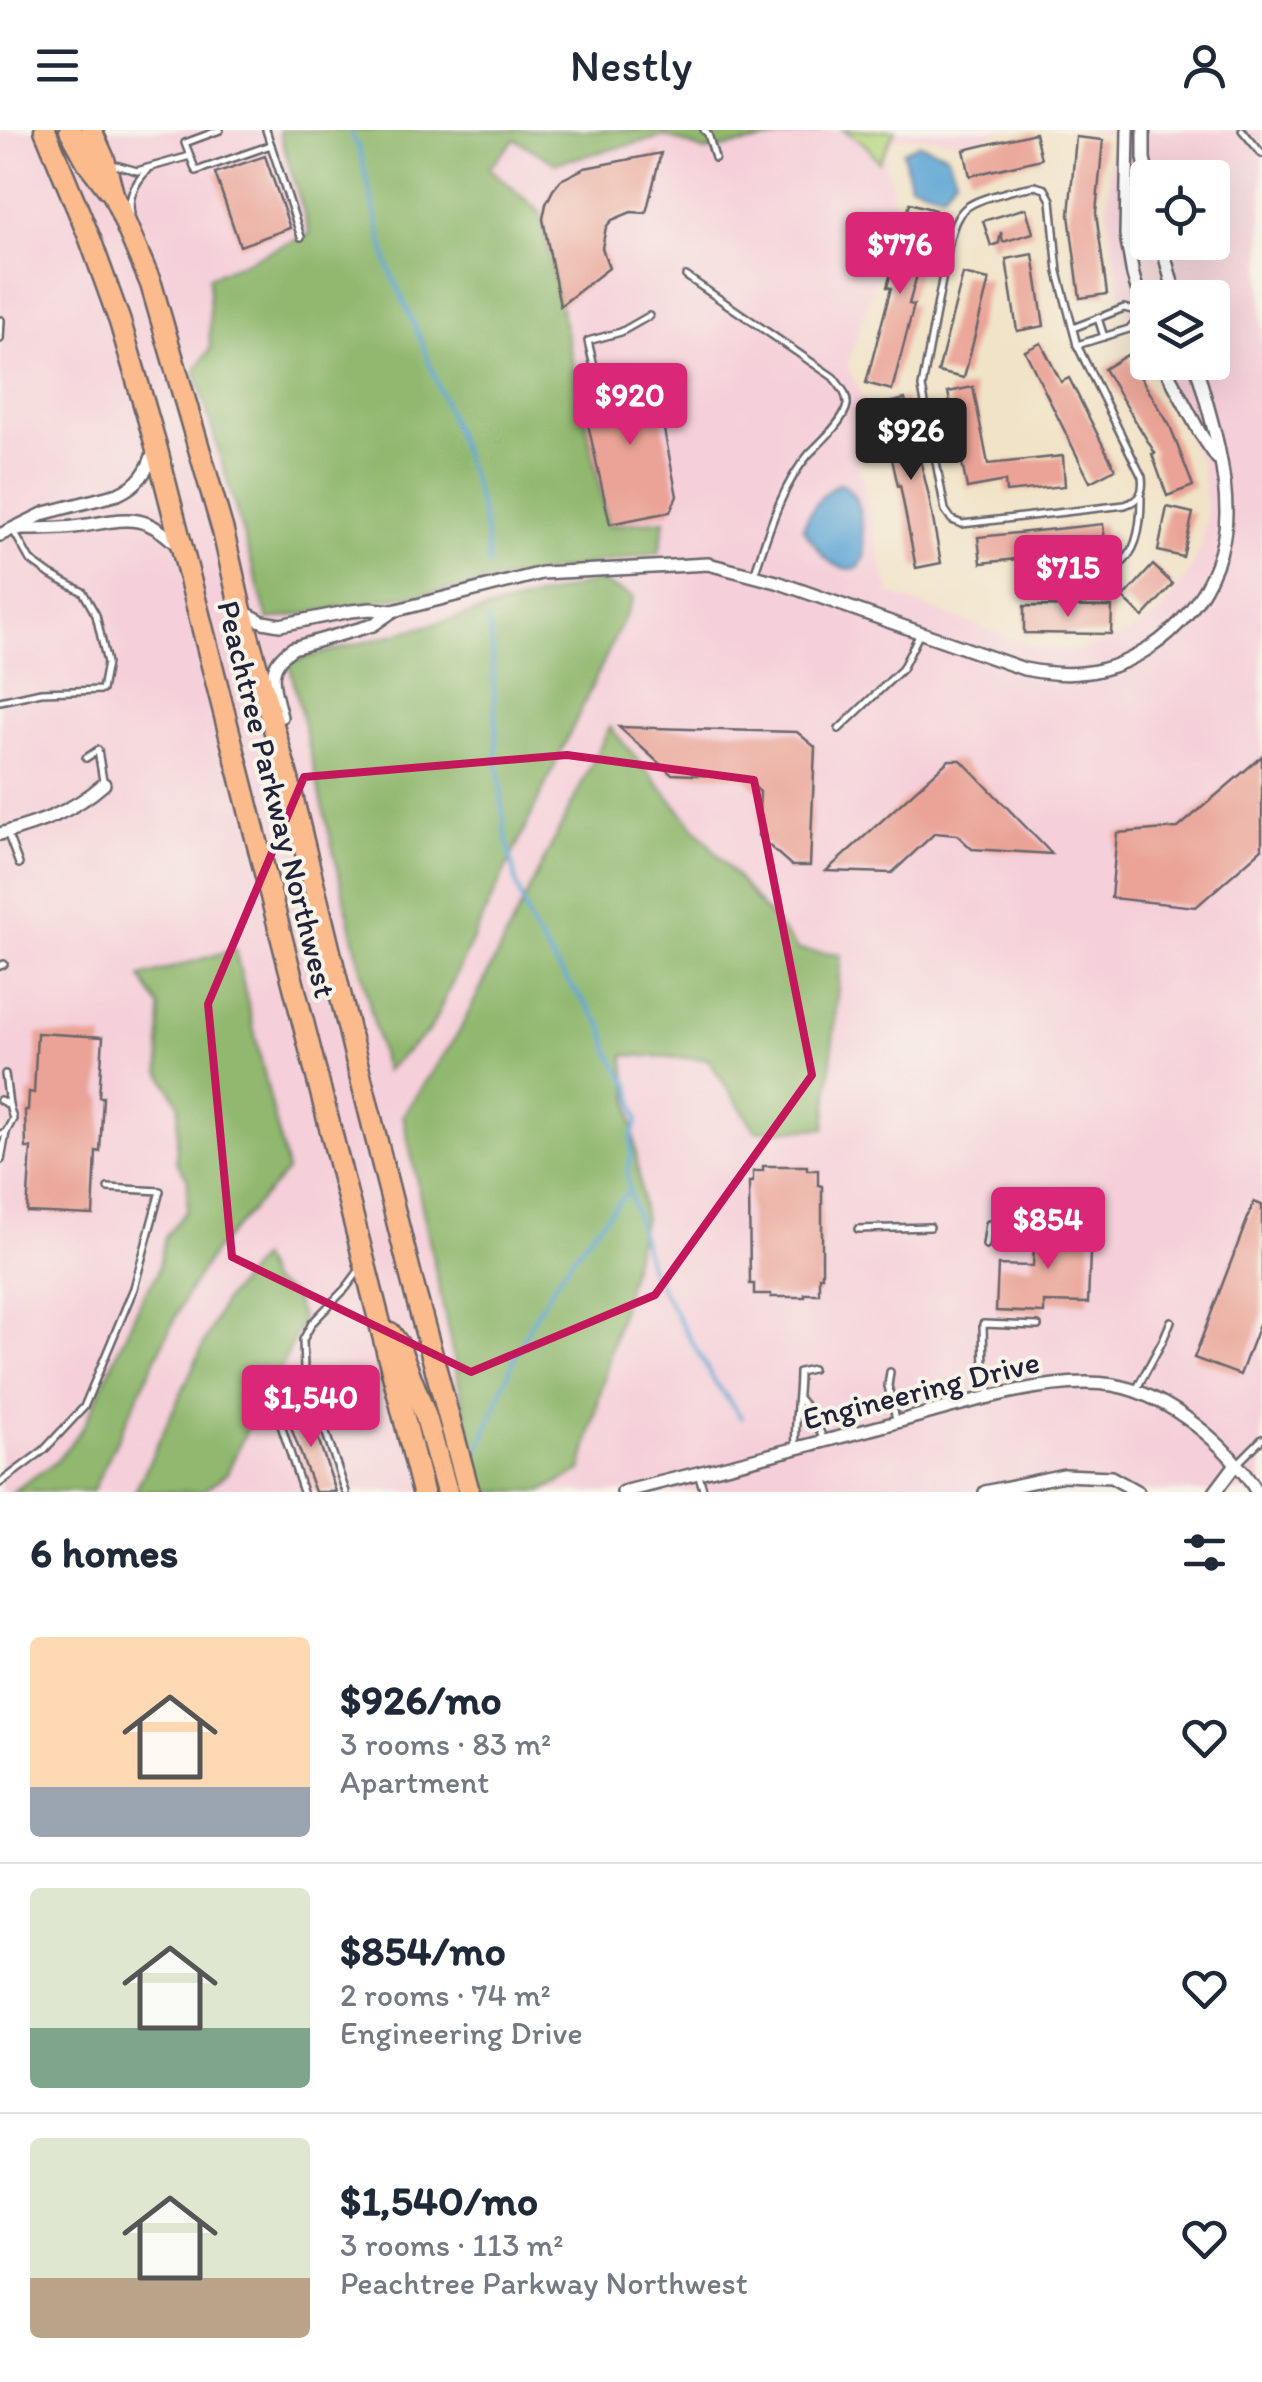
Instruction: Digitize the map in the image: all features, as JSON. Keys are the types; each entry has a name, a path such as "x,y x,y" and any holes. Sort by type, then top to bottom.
{"highway":[{"name":"Peachtree Parkway Northwest","path":"44,130 120,322 155,442 422,1492"},
{"path":"70,130 88,163 113,194"},
{"name":"Peachtree Parkway Northwest","path":"92,130 113,194 151,284 223,530 469,1492"},
{"path":"380,1319 398,1344 426,1417 447,1492"}],"street":[{"path":"1128,136 1126,234 1137,280"},
{"path":"1172,380 1222,465"},
{"path":"241,610 263,622 280,625 351,611 393,611 542,573 708,564 778,582 1024,669 1043,673 1101,670 1154,645 1183,619 1214,570 1225,533 1226,514 1222,465 1200,380"},
{"path":"0,535 45,513 129,489 148,469 155,442"},
{"path":"13,530 143,521 159,528 184,552"},
{"path":"288,778 288,754 272,679 279,660 293,648 373,625 393,611"},
{"path":"4,833 57,815 85,801 104,784"},
{"name":"Engineering Drive","path":"623,1492 990,1398 1061,1384 1113,1385 1146,1395 1214,1438 1256,1492"},
{"path":"1215,1492 1236,1464"},
{"path":"985,1492 1064,1476 1110,1478 1138,1492"}],"lane":[{"path":"220,130 184,144 196,171 271,145"},
{"path":"266,130 301,237"},
{"path":"704,130 715,158"},
{"path":"1242,130 1262,154"},
{"path":"1128,136 1144,136"},
{"path":"104,160 128,170 148,169 190,156"},
{"path":"148,169 135,186 129,206 151,284"},
{"path":"1044,584 1098,577 1126,560 1132,553 1141,522 1144,486 1077,345 1058,272 1052,200 1045,189 1035,186 972,202 952,229 922,375 922,400 946,510 952,520 976,524 1125,506 1141,495"},
{"path":"686,276 833,377 845,394 847,405 842,415 805,459 781,500 754,576"},
{"path":"1072,328 1130,309"},
{"path":"596,374 588,341 621,332 649,316"},
{"path":"1098,318 1104,337"},
{"path":"0,339 1,320"},
{"path":"1077,345 1130,327"},
{"path":"0,701 41,692 102,690 107,663 96,616 83,592 30,560 13,530"},
{"path":"838,729 902,669 920,632"},
{"path":"86,758 98,750 104,784"},
{"path":"4,833 20,864"},
{"path":"2,1160 3,1133 13,1119 5,1074"},
{"path":"0,1100 9,1105"},
{"path":"0,1483 44,1450 84,1407 134,1288 160,1191 108,1188"},
{"path":"986,1245 988,1224"},
{"path":"858,1229 930,1228"},
{"path":"346,1492 304,1369 304,1340 312,1322 346,1288 364,1263"},
{"path":"1135,1392 1171,1321"},
{"path":"990,1398 984,1370 983,1324 1038,1326"},
{"path":"796,1449 794,1423 799,1372 812,1369"},
{"path":"890,1372 888,1386 897,1422"},
{"path":"303,1492 274,1404 312,1391"},
{"path":"799,1399 814,1416 824,1442"},
{"path":"1236,1464 1262,1439"},
{"path":"699,1473 704,1492"}],"highlighted area":[{"path":"567,755 754,780 812,1075 655,1295 471,1372 232,1257 208,1004 304,777"}],"shaded area":[{"path":"0,130 1005,130 969,142 894,139 884,157 895,223 847,366 864,400 859,466 886,582 892,586 888,593 1033,646 1075,650 1109,642 1140,628 1163,608 1187,576 1202,546 1207,509 1201,462 1158,380 1230,380 1230,280 1130,280 1130,320 1120,289 1107,215 1112,136 1079,130 1262,130 1262,1492 0,1492"}],"green space":[{"path":"279,130 822,130 705,151 666,136 555,163 515,139 489,168 540,212 608,526 665,520 659,553 268,620 195,370 210,350 209,277 310,234"},
{"path":"843,130 895,130 879,162 866,145"},
{"path":"598,581 634,597 430,1030 385,1071 289,662"},
{"path":"610,727 798,950 841,955 825,1128 756,1131 708,1059 624,1055 644,1218 581,1471 541,1492 494,1492 480,1485 403,1115 459,1032"},
{"path":"235,949 287,1171 213,1252 186,1295 92,1492 12,1492 57,1461 85,1424 144,1294 157,1275 165,1237 187,1210 188,1179 176,1161 179,1104 160,1071 160,1008 141,977"},
{"path":"260,1258 270,1282 292,1294 302,1320 267,1401 247,1429 227,1473 202,1492 135,1492 224,1301"}],"water":[{"path":"919,144 947,154 956,177 943,193 910,184 903,151"},
{"path":"839,483 853,495 860,515 865,557 858,568 832,563 803,528 817,502"}],"building":[{"path":"1035,133 1041,159 970,176 964,150"},
{"path":"1076,137 1103,140 1096,213 1107,294 1080,298 1069,215"},
{"path":"661,153 646,213 631,212 612,220 606,227 602,248 609,268 560,306 543,219 553,190 561,180 585,168"},
{"path":"265,156 290,228 240,246 215,173"},
{"path":"910,203 935,210 909,304 914,305 892,390 866,383"},
{"path":"1026,208 1033,233 1003,242 1001,232 999,243 991,246 983,221"},
{"path":"1033,254 1044,326 1017,331 1006,259"},
{"path":"963,274 989,280 964,378 938,372"},
{"path":"1041,343 1061,382 1069,378 1115,469 1090,482 1025,351"},
{"path":"1127,355 1130,380 1142,380 1170,426 1193,486 1167,496 1152,454 1155,453 1104,369"},
{"path":"653,373 677,496 670,512 610,524 580,388"},
{"path":"973,387 988,464 1063,456 1065,486 1006,492 1005,481 967,488 948,392"},
{"path":"905,399 941,563 916,568 880,405"},
{"path":"1167,507 1193,513 1183,557 1158,551"},
{"path":"1103,524 1106,549 981,563 978,537"},
{"path":"1153,565 1173,584 1143,617 1123,598"},
{"path":"1024,606 1112,607 1111,634 1024,633"},
{"path":"619,727 797,732 815,747 810,866 792,866 758,836 760,792 744,777 671,774"},
{"path":"1262,756 1262,849 1196,907 1111,898 1117,833 1178,828"},
{"path":"949,760 961,760 1052,854 972,849 957,835 935,833 892,873 826,871"},
{"path":"37,1033 103,1037 100,1152 96,1151 93,1215 27,1212 31,1148 26,1148 25,1110 29,1092 34,1093"},
{"path":"763,1166 807,1166 807,1170 818,1170 818,1185 822,1186 819,1294 754,1294 754,1284 750,1284 749,1182 753,1182 753,1171 763,1171"},
{"path":"1254,1202 1262,1205 1262,1317 1240,1375 1194,1358"},
{"path":"1035,1226 1091,1228 1088,1303 1044,1302 1044,1313 996,1311 998,1265 1033,1266"},
{"path":"307,1405 336,1492 315,1492 286,1414"}],"waterway":[{"path":"349,130 359,149 389,268 423,345 474,484 485,527 489,566"},
{"path":"488,621 505,831 517,886 531,926 603,1026 611,1055 630,1086 638,1121 627,1173 650,1269 715,1382 742,1418"},
{"path":"479,1450 537,1312 576,1253 629,1190"}]}
